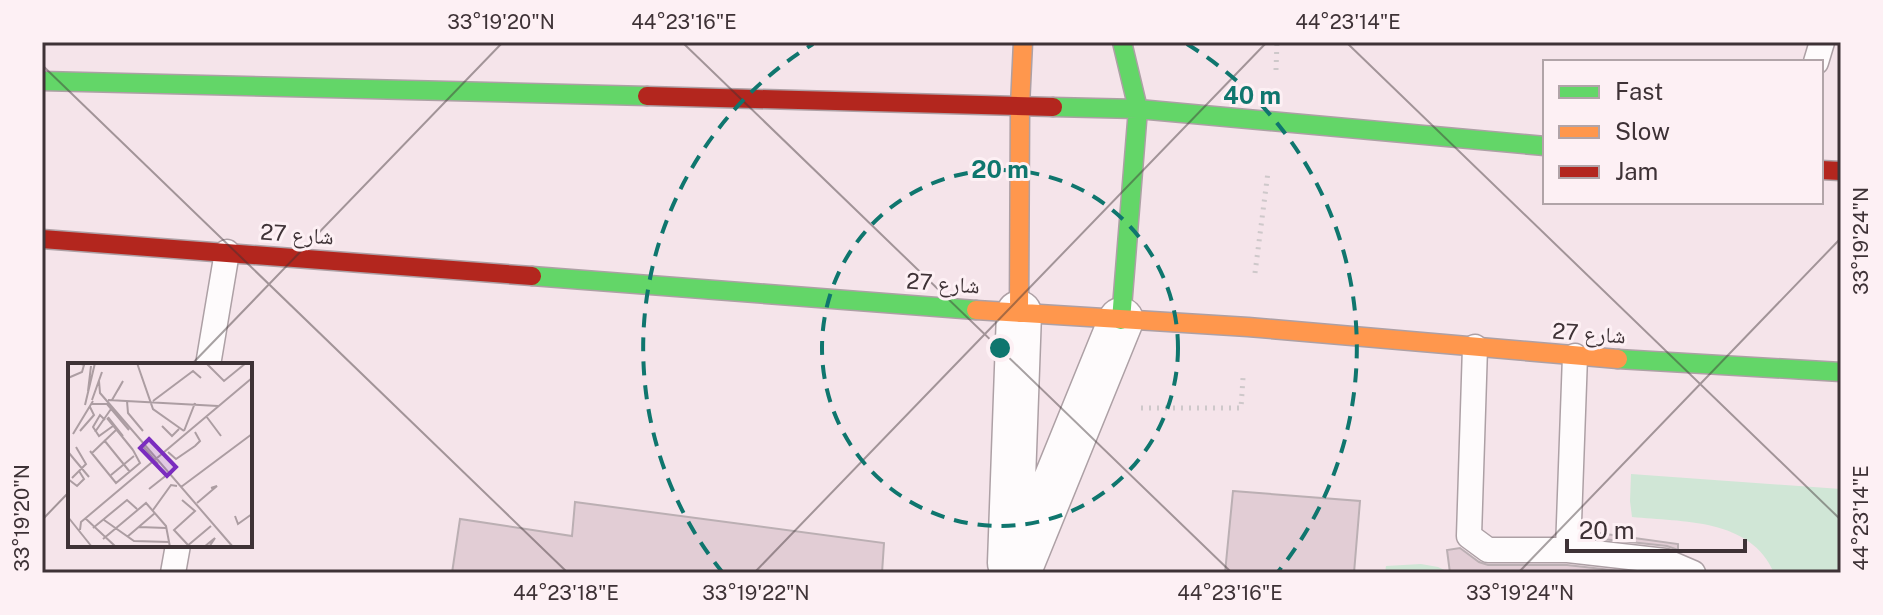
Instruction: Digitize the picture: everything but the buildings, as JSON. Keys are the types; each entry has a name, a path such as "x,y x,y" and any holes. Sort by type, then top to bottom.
{"main road":[{"path":"1019,313 1023,42"},
{"path":"1121,320 1138,109 1122,42"},
{"path":"42,81 1138,109 1543,146"},
{"name":"شارع 27","path":"42,239 1019,313 1248,327 1575,356 1841,372"}],"street":[{"path":"1010,573 1019,313"},
{"path":"1018,573 1121,320"}],"lane":[{"path":"208,363 227,252"},
{"path":"1475,347 1469,536 1488,550 1568,550 1665,561 1693,573"},
{"path":"1568,550 1575,356"},
{"path":"173,573 178,547"}],"green space":[{"path":"1631,474 1841,489 1841,573 1774,573 1763,555 1732,532 1693,522 1632,517"},
{"path":"1421,564 1451,573 1385,573 1386,566"}],"traffic: fast":[{"path":"1121,320 1138,109 1122,42"},
{"path":"42,81 647,96"},
{"path":"1053,107 1138,109 1543,146"},
{"path":"532,276 976,310"},
{"path":"1618,359 1841,372"}],"traffic: slow":[{"path":"1019,313 1023,42"},
{"path":"976,310 1248,327 1618,359"}],"traffic: jam":[{"path":"647,96 1053,107"},
{"path":"1823,170 1841,171"},
{"path":"42,239 532,276"}]}
